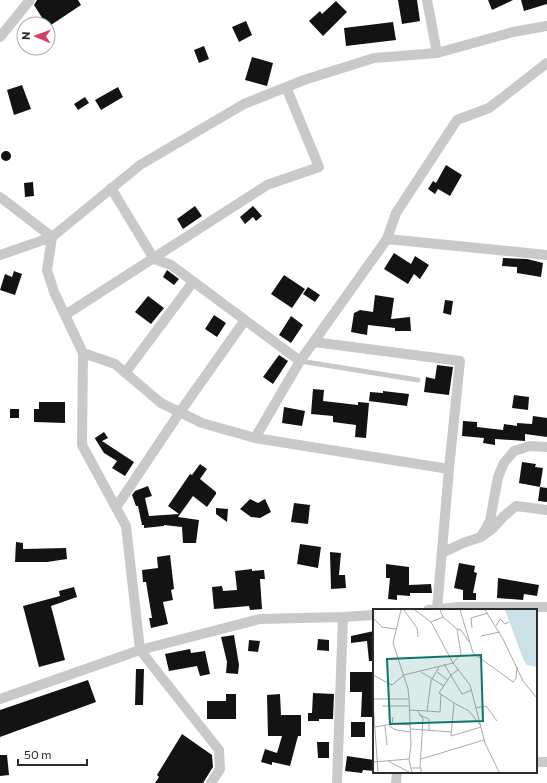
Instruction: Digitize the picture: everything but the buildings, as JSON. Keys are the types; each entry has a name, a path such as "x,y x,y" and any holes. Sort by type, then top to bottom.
{"street":[{"path":"0,37 30,0"},
{"path":"426,0 436,53"},
{"path":"0,256 52,237 140,165 244,104 286,87 374,58 436,53 514,32 547,26"},
{"path":"254,438 300,361 387,239 396,213 457,120 489,108 547,63"},
{"path":"65,315 267,185 319,167 286,87"},
{"path":"111,188 154,258 170,265 300,361"},
{"path":"0,197 52,237"},
{"path":"52,237 47,270 54,292 83,353 82,445 126,526 140,650 220,750 220,769 211,783"},
{"path":"387,239 547,255"},
{"path":"125,373 193,282"},
{"path":"116,506 245,320"},
{"path":"314,342 460,361 442,554 433,609"},
{"path":"83,353 115,364 161,403 202,423 254,438 449,469"},
{"path":"481,537 490,521 498,477 504,463 514,452 530,446 547,447"},
{"path":"442,554 463,543 481,537 492,529 516,506 547,510"},
{"path":"455,609 547,607"},
{"path":"0,699 140,650 260,619 373,615"},
{"path":"337,783 343,617"},
{"path":"396,783 397,773"}],"lane":[{"path":"300,361 418,380"}]}
